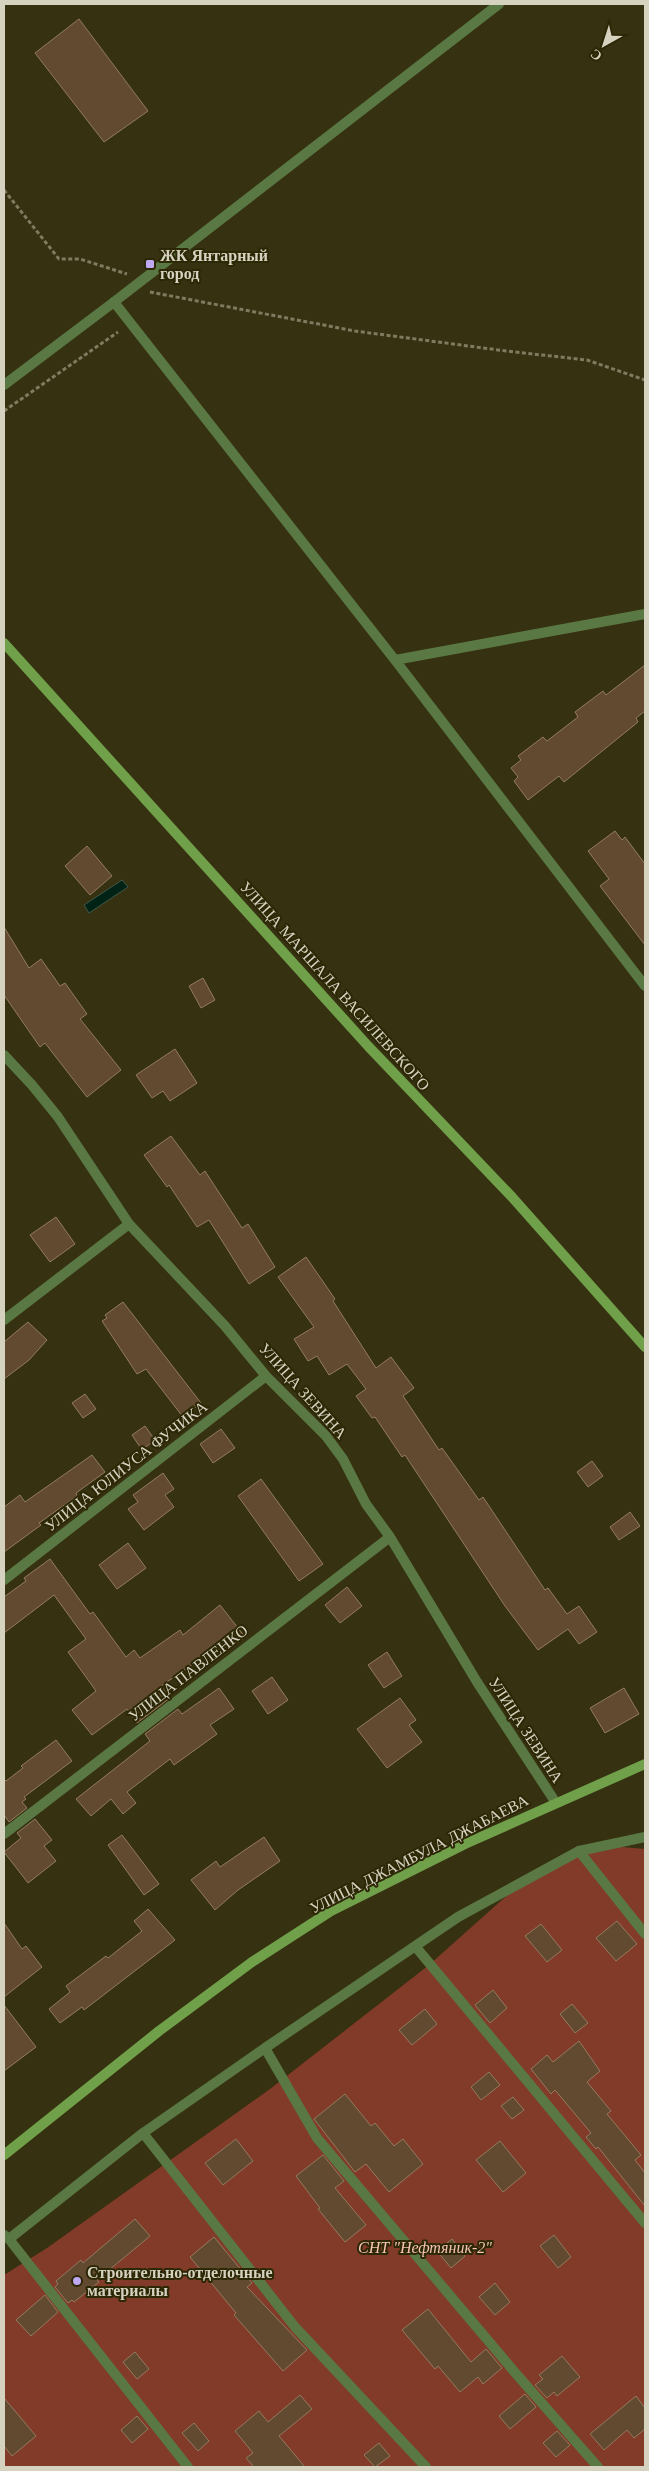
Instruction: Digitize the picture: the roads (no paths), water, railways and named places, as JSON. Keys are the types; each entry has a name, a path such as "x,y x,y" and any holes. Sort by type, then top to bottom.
{"main road":[{"name":"УЛИЦА МАРШАЛА ВАСИЛЕВСКОГО","path":"4,643 368,1046 512,1197 645,1347"},
{"name":"УЛИЦА ДЖАМБУЛА ДЖАБАЕВА","path":"4,2156 159,2031 252,1962 331,1911 465,1844 645,1764"}],"street":[{"path":"4,385 132,289 499,4"},
{"path":"114,302 395,660 645,986"},
{"path":"395,660 645,614"},
{"name":"УЛИЦА ЗЕВИНА","path":"4,1055 58,1117 129,1224 225,1326 266,1376 326,1436 347,1466 366,1504 390,1537 477,1682 556,1803"},
{"path":"4,1320 129,1224"},
{"name":"УЛИЦА ЮЛИУСА ФУЧИКА","path":"4,1580 266,1376"},
{"name":"УЛИЦА ПАВЛЕНКО","path":"4,1834 390,1537"},
{"path":"188,2467 7,2237 143,2133 458,1917 579,1851 645,1837"},
{"path":"579,1851 645,1934"},
{"path":"415,1946 645,2223"},
{"path":"265,2048 318,2138 518,2376 598,2467"},
{"path":"143,2133 295,2326 426,2467"}],"place":[{"name":"ЖК Янтарный город","path":"150,264"},
{"name":"Строительно-отделочные материалы","path":"77,2281"}],"park label":[{"name":"СНТ \"Нефтяник-2\"","path":"425,2247"}]}
